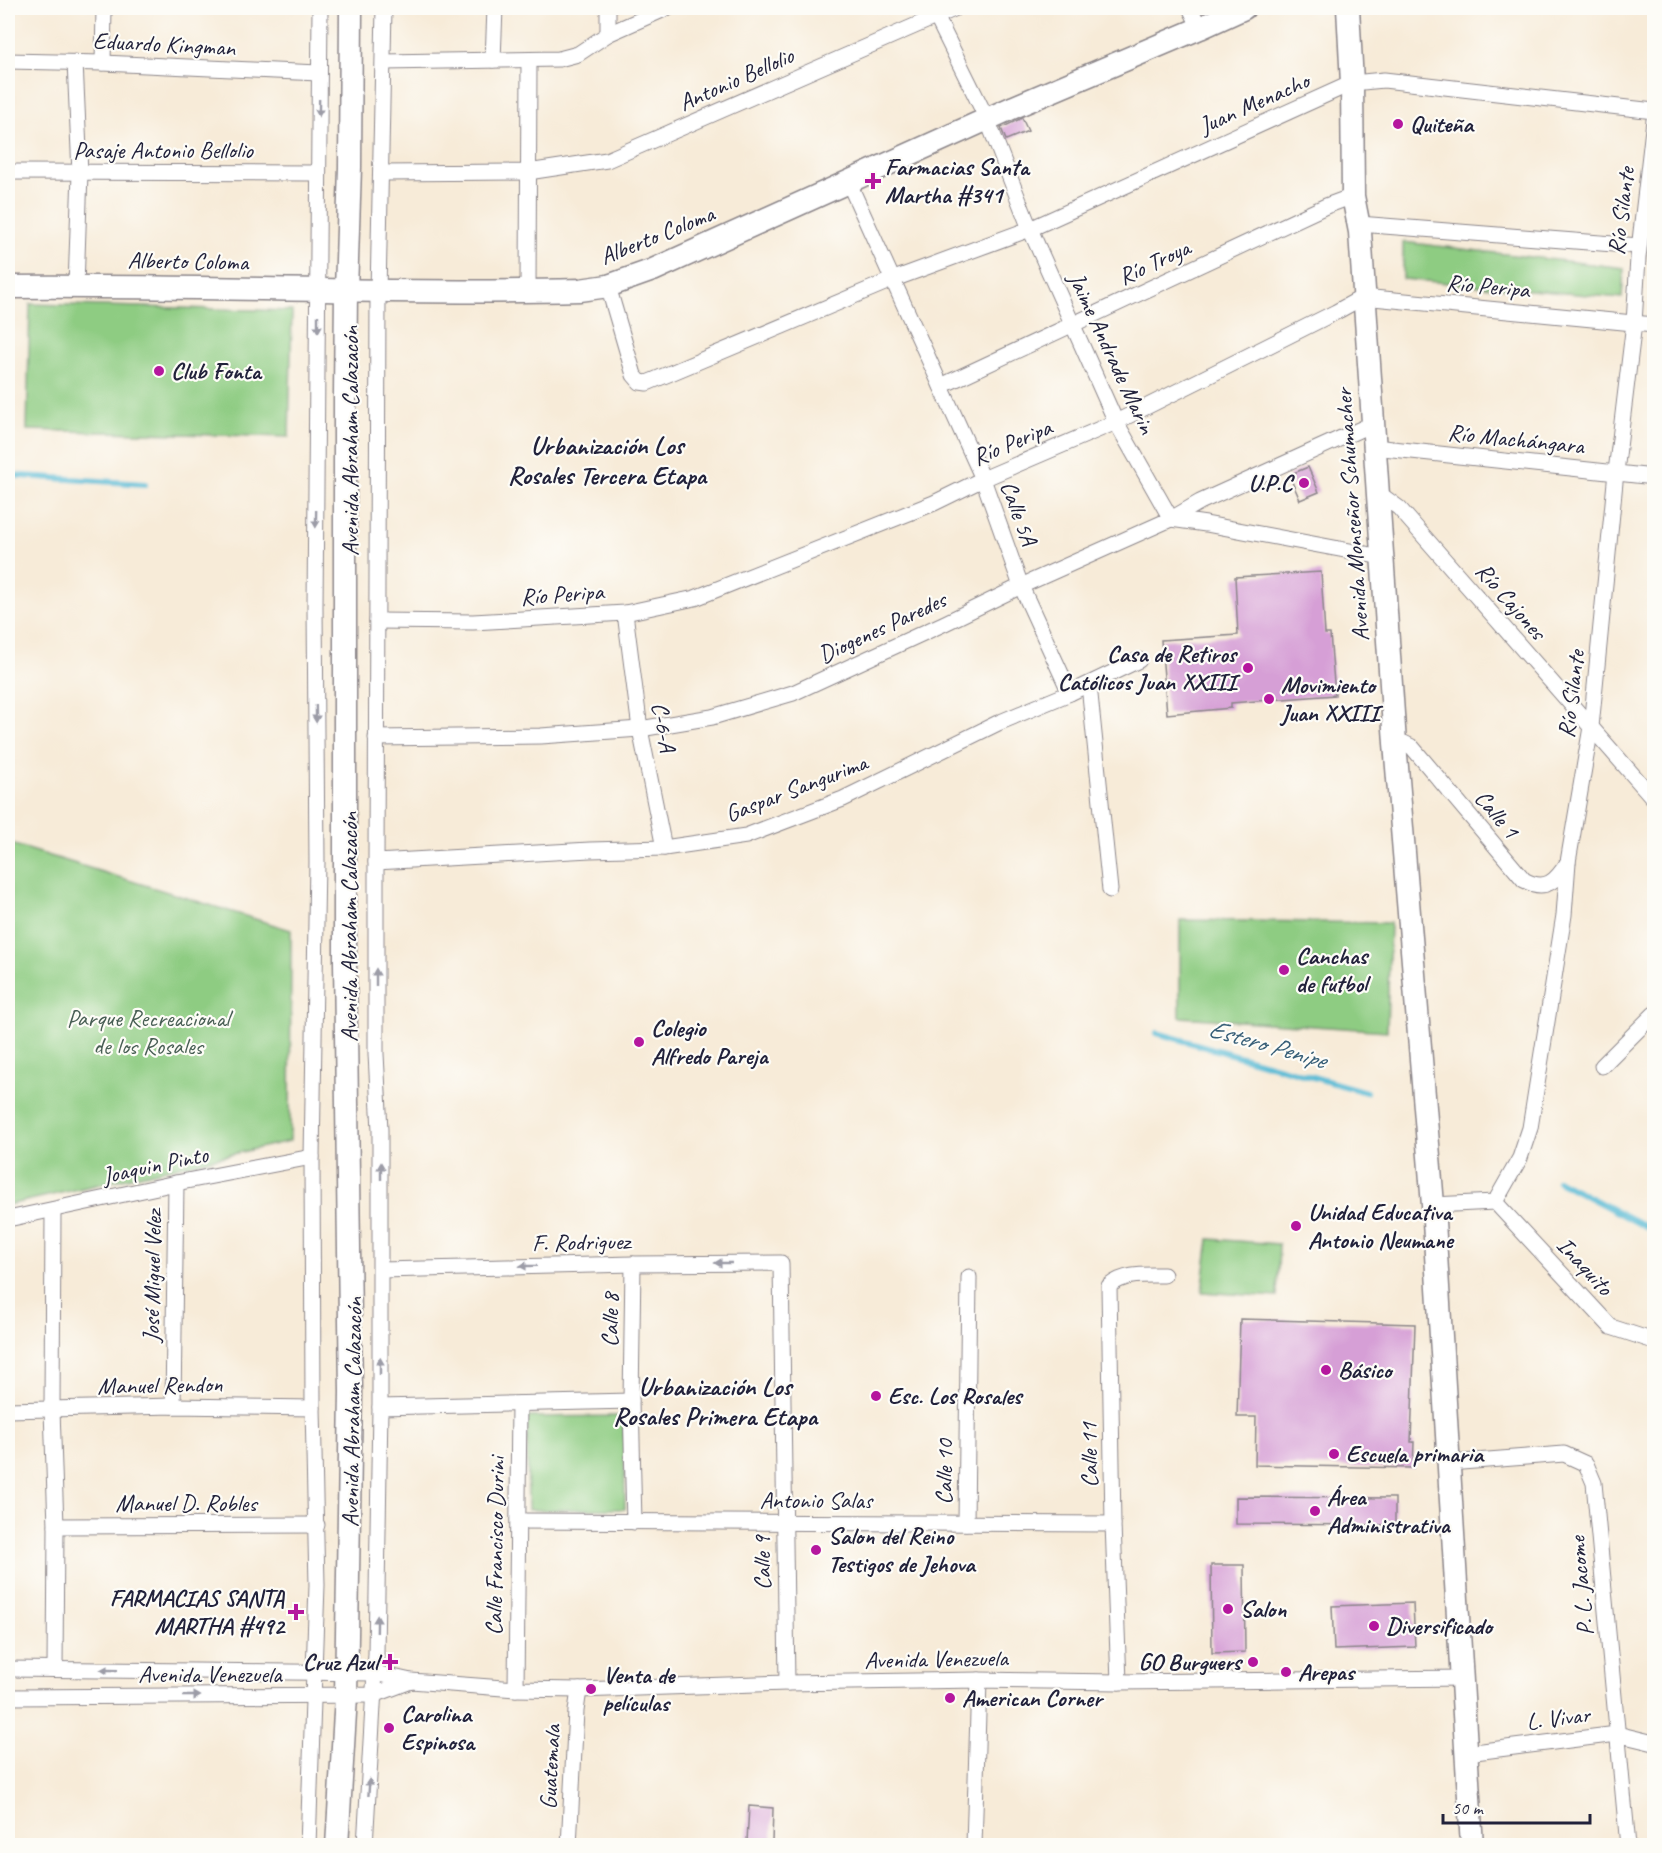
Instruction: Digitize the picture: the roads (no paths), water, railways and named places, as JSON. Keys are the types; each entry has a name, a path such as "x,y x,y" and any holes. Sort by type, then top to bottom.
{"street":[{"path":"103,63 104,8"},
{"name":"Avenida Abraham Calazacón","path":"308,1845 315,1672 317,1525 312,1157 317,862 315,595 320,8"},
{"name":"Avenida Abraham Calazacón","path":"337,1845 346,1696 351,1392 345,961 346,291 350,167 351,8"},
{"name":"Avenida Abraham Calazacón","path":"365,1845 375,1672 380,1407 380,1130 376,1054 376,738 378,292 384,8"},
{"path":"493,60 495,8"},
{"path":"608,8 608,34"},
{"path":"384,62 559,59 578,54 608,34 667,8"},
{"name":"Antonio Bellolio","path":"382,173 528,172 607,160 934,12 956,8"},
{"path":"1190,8 1200,28"},
{"name":"Alberto Coloma","path":"8,286 378,292 580,290 609,286 653,270 987,119 1244,8"},
{"name":"Avenida Monseñor Schumacher","path":"1348,8 1352,83 1353,196 1359,225 1395,743 1433,1205 1472,1845"},
{"name":"Jaime Andrade Marin","path":"934,12 987,119 1030,229 1116,422 1171,519"},
{"path":"528,291 529,60"},
{"name":"Eduardo Kingman","path":"8,61 319,73"},
{"path":"75,62 80,173 76,286"},
{"name":"Juan Menacho","path":"609,286 634,375 640,382 647,383 894,279 1030,229 1352,83 1384,80 1654,111"},
{"name":"Río Silante","path":"1495,1202 1520,1158 1530,1128 1564,915 1568,862 1592,727 1616,472 1634,323 1639,246 1654,120"},
{"name":"Pasaje Antonio Bellolio","path":"8,172 318,173"},
{"name":"Calle 5A","path":"849,181 983,478 1021,585 1070,693"},
{"name":"Río Troya","path":"941,386 1326,206 1353,196"},
{"path":"1359,225 1639,246"},
{"name":"Río Peripa","path":"377,621 473,622 625,612 695,598 934,503 983,478 1116,422 1363,297 1654,325"},
{"name":"Diogenes Paredes","path":"376,738 541,736 640,729 712,717 793,693 945,623 1021,585 1171,519 1200,502 1372,424"},
{"name":"Río Machángara","path":"1374,447 1654,477"},
{"name":"Río Cajones","path":"1377,492 1399,508 1654,799"},
{"path":"1171,519 1382,557"},
{"name":"C-6-A","path":"625,612 640,729 664,848"},
{"path":"1070,693 1139,660"},
{"path":"1089,685 1110,890"},
{"name":"Gaspar Sangurima","path":"376,862 664,848 746,836 843,799 998,723 1070,693"},
{"name":"Calle 1","path":"1395,743 1404,743 1412,747 1524,880 1534,886 1547,884 1560,876 1568,862"},
{"path":"1602,1066 1654,1014"},
{"name":"Joaquin Pinto","path":"8,1219 312,1157"},
{"name":"José Miguel Velez","path":"173,1406 176,1183"},
{"path":"1433,1205 1495,1202"},
{"name":"Inaquito","path":"1495,1202 1611,1328 1654,1341"},
{"path":"53,1210 52,1410 56,1527 56,1669"},
{"name":"F. Rodriguez","path":"381,1270 781,1263"},
{"name":"Calle 9","path":"781,1263 787,1683"},
{"name":"Calle 8","path":"633,1264 631,1401 634,1522"},
{"name":"Calle 11","path":"1119,1682 1113,1524 1109,1286 1118,1278 1135,1275 1164,1275"},
{"name":"Calle 10","path":"966,1523 969,1277"},
{"path":"380,1407 631,1401"},
{"name":"Calle Francisco Durini","path":"516,1689 519,1404"},
{"name":"Manuel Rendon","path":"8,1410 173,1406 314,1408"},
{"name":"P. L. Jacome","path":"1449,1463 1564,1454 1586,1464 1594,1483 1628,1845"},
{"name":"Antonio Salas","path":"519,1521 1113,1524"},
{"name":"Manuel D. Robles","path":"56,1527 317,1525"},
{"name":"Avenida Venezuela","path":"8,1669 375,1672 411,1681 516,1689 579,1690 979,1680 1119,1682 1463,1678"},
{"path":"974,1845 979,1680"},
{"name":"Avenida Venezuela","path":"8,1697 374,1695 411,1681"},
{"name":"Guatemala","path":"569,1845 579,1690"},
{"name":"L. Vivar","path":"1467,1753 1617,1734 1654,1743"}],"waterway":[{"name":"Estero Penipe","path":"8,475 145,484"},
{"name":"Estero Penipe","path":"1157,1033 1366,1092"},
{"name":"Estero Penipe","path":"1558,1181 1654,1231"}],"place":[{"name":"Quiteña","path":"1398,124"},
{"name":"Farmacias Santa Martha #341","path":"873,181"},
{"name":"Club Fonta","path":"159,371"},
{"name":"U.P.C","path":"1304,483"},
{"name":"Casa de Retiros Católicos Juan XXIII","path":"1248,668"},
{"name":"Movimiento Juan XXIII","path":"1269,699"},
{"name":"Canchas de futbol","path":"1284,970"},
{"name":"Colegio Alfredo Pareja","path":"639,1042"},
{"name":"Unidad Educativa Antonio Neumane","path":"1296,1226"},
{"name":"Básico","path":"1326,1370"},
{"name":"Esc. Los Rosales","path":"876,1396"},
{"name":"Escuela primaria","path":"1334,1454"},
{"name":"Área Administrativa","path":"1315,1511"},
{"name":"Salon del Reino Testigos de Jehova","path":"816,1550"},
{"name":"Salon","path":"1228,1609"},
{"name":"FARMACIAS SANTA MARTHA #492","path":"296,1612"},
{"name":"Diversificado","path":"1374,1626"},
{"name":"Cruz Azul","path":"390,1662"},
{"name":"GO Burguers","path":"1253,1662"},
{"name":"Arepas","path":"1286,1672"},
{"name":"Venta de películas","path":"591,1689"},
{"name":"American Corner","path":"950,1698"},
{"name":"Carolina Espinosa","path":"389,1728"}],"district":[{"name":"Urbanización Los Rosales Tercera Etapa","path":"607,460"},
{"name":"Urbanización Los Rosales Primera Etapa","path":"715,1401"}],"park label":[{"name":"Parque Recreacional de los Rosales","path":"148,1032"}]}
